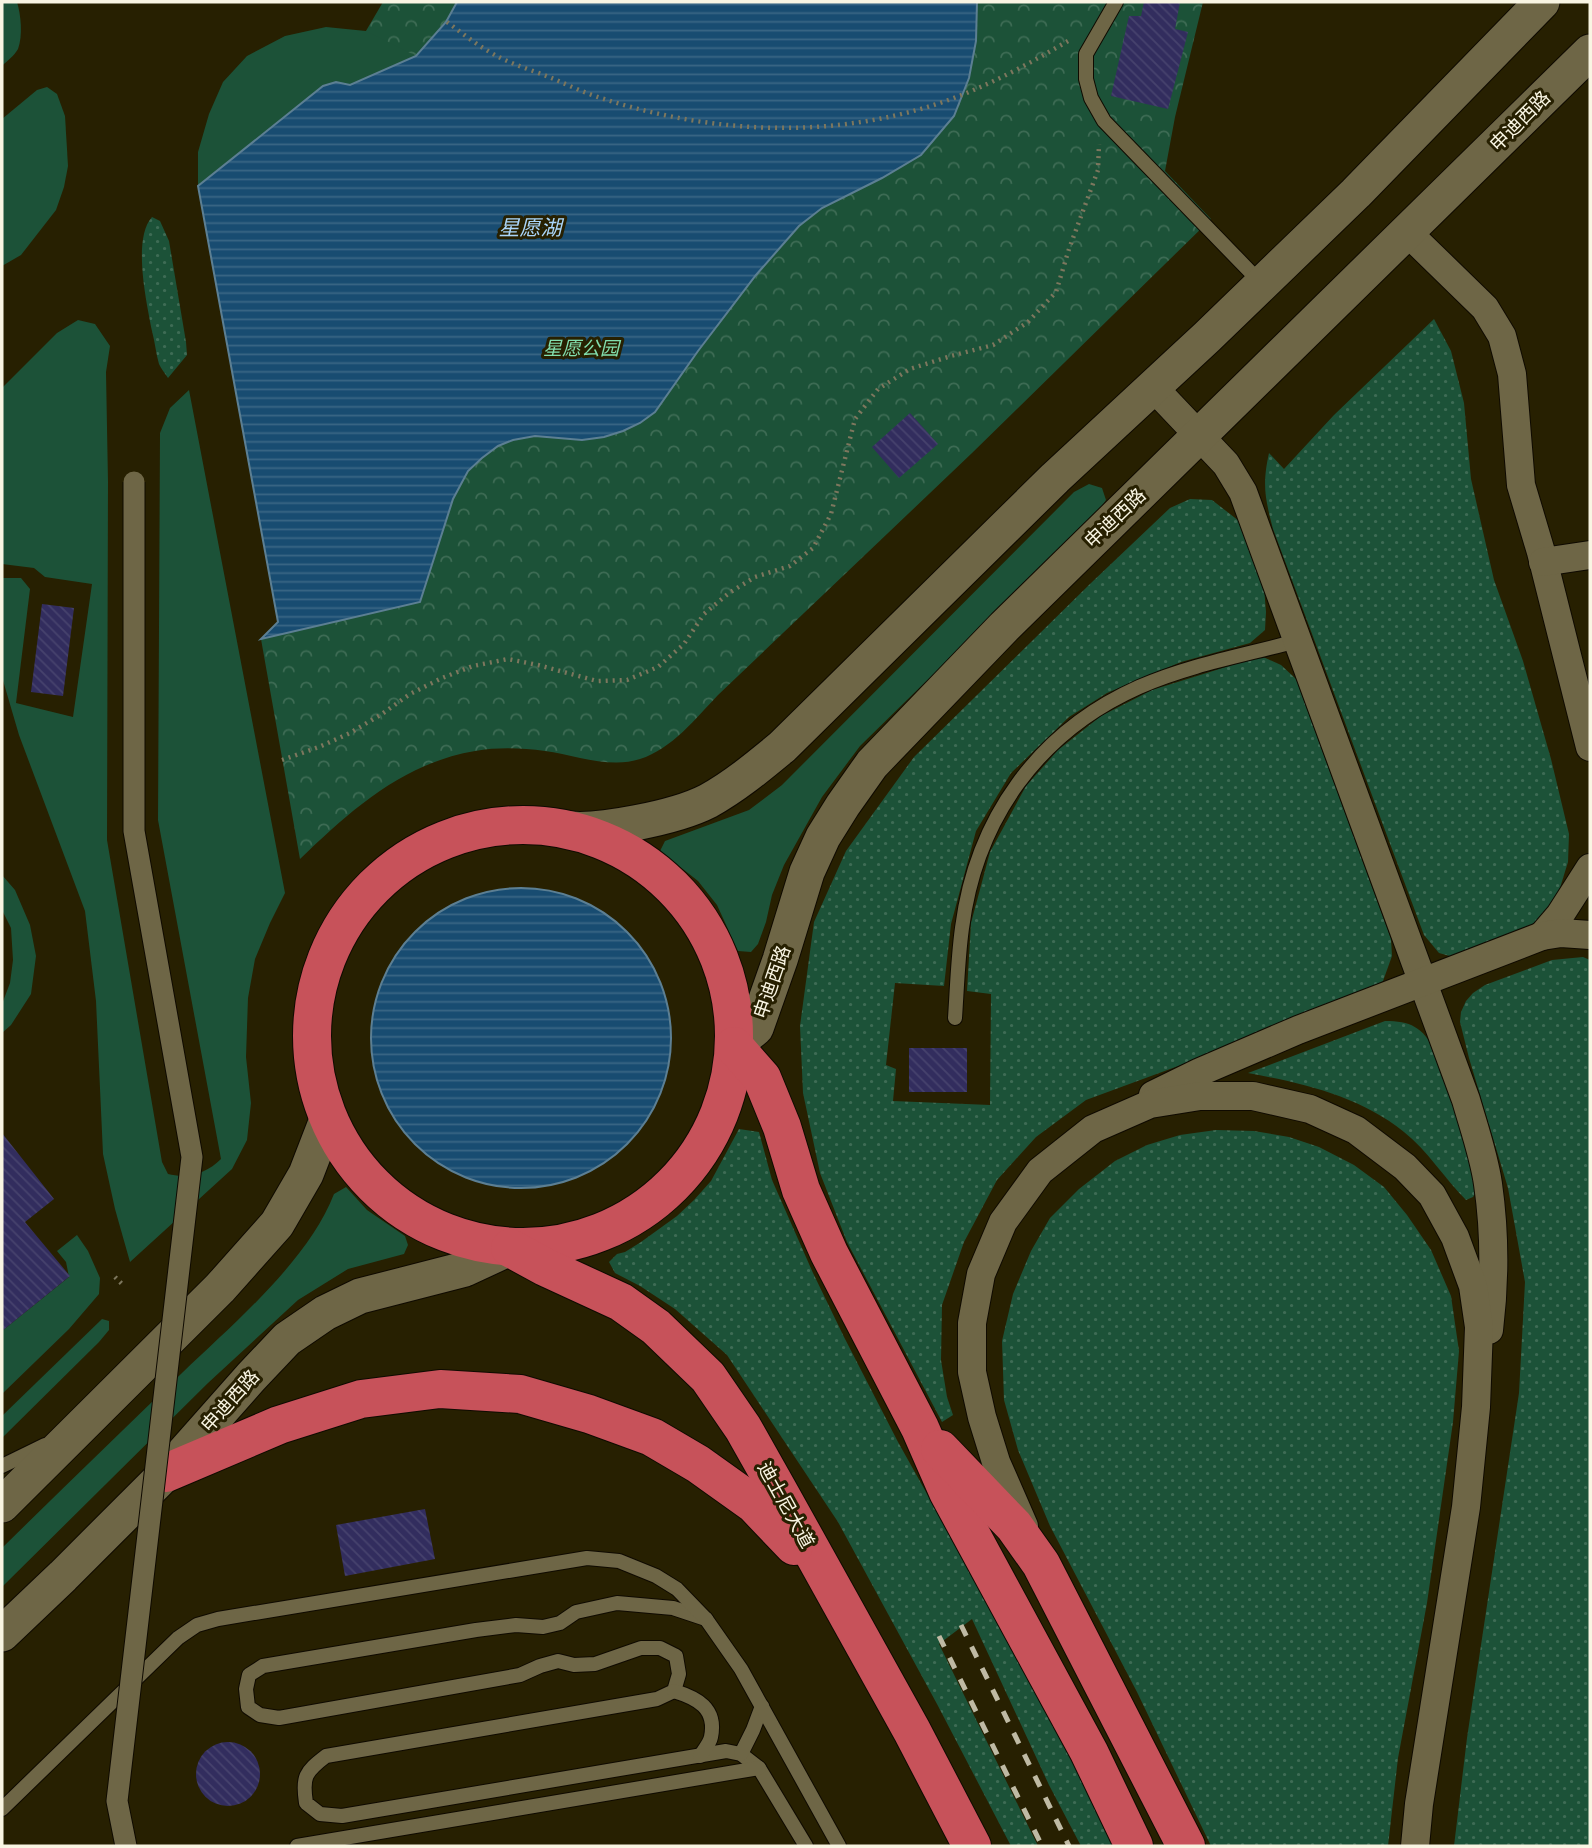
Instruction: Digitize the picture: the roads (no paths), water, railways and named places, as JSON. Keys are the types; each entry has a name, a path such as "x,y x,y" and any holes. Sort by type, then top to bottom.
{"highway":[{"path":"521,824 562,828 610,843 654,869 690,904 716,947 731,996 734,1046 721,1112 687,1170 637,1215 576,1242 510,1248 477,1243 444,1233 414,1218 387,1198 363,1174 343,1147 328,1117 316,1077 312,1036 316,995 328,956 348,919 374,887 405,861 441,841 480,829 521,824"},
{"path":"734,1046 762,1078 782,1127 801,1190 829,1253 920,1428 948,1492 1089,1752 1134,1846"},
{"name":"迪士尼大道","path":"510,1248 621,1302 656,1327 708,1377 743,1428 912,1731 972,1846"},
{"path":"166,1473 279,1425 362,1399 440,1389 520,1394 589,1413 652,1437 698,1464 754,1504 829,1584"},
{"path":"920,1428 1014,1526 1041,1564 1186,1846"}],"street":[{"path":"562,828 575,830 615,827 661,817 706,802 743,779 782,747 1055,478 1356,193 1542,2"},
{"name":"申迪西路","path":"734,1046 756,1028 807,872 823,837 872,764 1004,626 1590,52"},
{"path":"1407,232 1485,308 1502,336 1512,373 1521,485 1590,747"},
{"path":"1153,387 1226,464 1243,492 1466,1100 1488,1183 1494,1258 1493,1293 1466,1507 1419,1804 1415,1846"},
{"path":"126,1846 117,1801 192,1157 134,831 134,482"},
{"path":"1543,562 1590,555"},
{"path":"1542,936 1560,915 1590,867"},
{"path":"1041,1564 996,1462 971,1372 972,1323 981,1274 1003,1222 1040,1171 1093,1129 1135,1104 1200,1072 1298,1030 1542,936 1561,933 1590,935"},
{"path":"1093,1129 1150,1104 1200,1096 1253,1096 1310,1109 1356,1130 1405,1167 1432,1195 1455,1237 1473,1286 1479,1327 1476,1407 1466,1507"},
{"path":"2,1505 220,1288 277,1224 306,1174 328,1117"},
{"name":"申迪西路","path":"2,1634 166,1473 288,1339 326,1313 360,1296 465,1269 510,1248"}],"lane":[{"path":"1116,2 1086,54 1086,79 1091,98 1104,121 1262,284"},
{"path":"955,1018 962,928 971,884 983,844 1004,803 1030,766 1062,734 1102,705 1141,686 1190,669 1297,641"},
{"path":"2,1466 78,1429"},
{"path":"2,1809 178,1639 197,1625 218,1619 587,1558 619,1561 656,1576 677,1590 706,1619 741,1669 839,1846"},
{"path":"674,1691 679,1674 676,1656 660,1648 641,1648 595,1664 574,1665 558,1661 520,1675 279,1718 260,1715 248,1707 246,1689 249,1675 264,1666 476,1630 516,1625 543,1627 559,1623 576,1612 617,1603 673,1608 706,1619"},
{"path":"700,1756 711,1739 712,1722 705,1706 691,1696 674,1691 657,1699 326,1756 310,1768 304,1786 306,1803 320,1814 342,1816 700,1756 726,1751 741,1754 759,1768 806,1846"},
{"path":"741,1754 762,1706"},
{"path":"297,1846 759,1768"}],"water":[{"name":"星愿湖","path":"457,2 977,2 976,41 969,78 954,116 921,155 822,208 799,226 756,275 655,412 640,423 604,437 582,440 535,436 498,446 468,471 453,499 420,602 261,639 278,622 198,186 323,86 336,82 350,85 416,56 446,22"},
{"path":"521,888 550,891 578,899 604,913 627,932 646,955 660,981 668,1009 671,1038 668,1067 660,1095 646,1121 627,1144 604,1163 578,1177 550,1185 521,1188 492,1185 464,1177 438,1163 415,1144 396,1121 382,1095 374,1067 371,1038 374,1009 382,981 396,955 415,932 438,913 464,899 492,891"}],"railway":[{"path":"961,1625 1069,1846"},
{"path":"939,1636 1042,1846"}],"park label":[{"name":"星愿公园","path":"581,348"}]}
